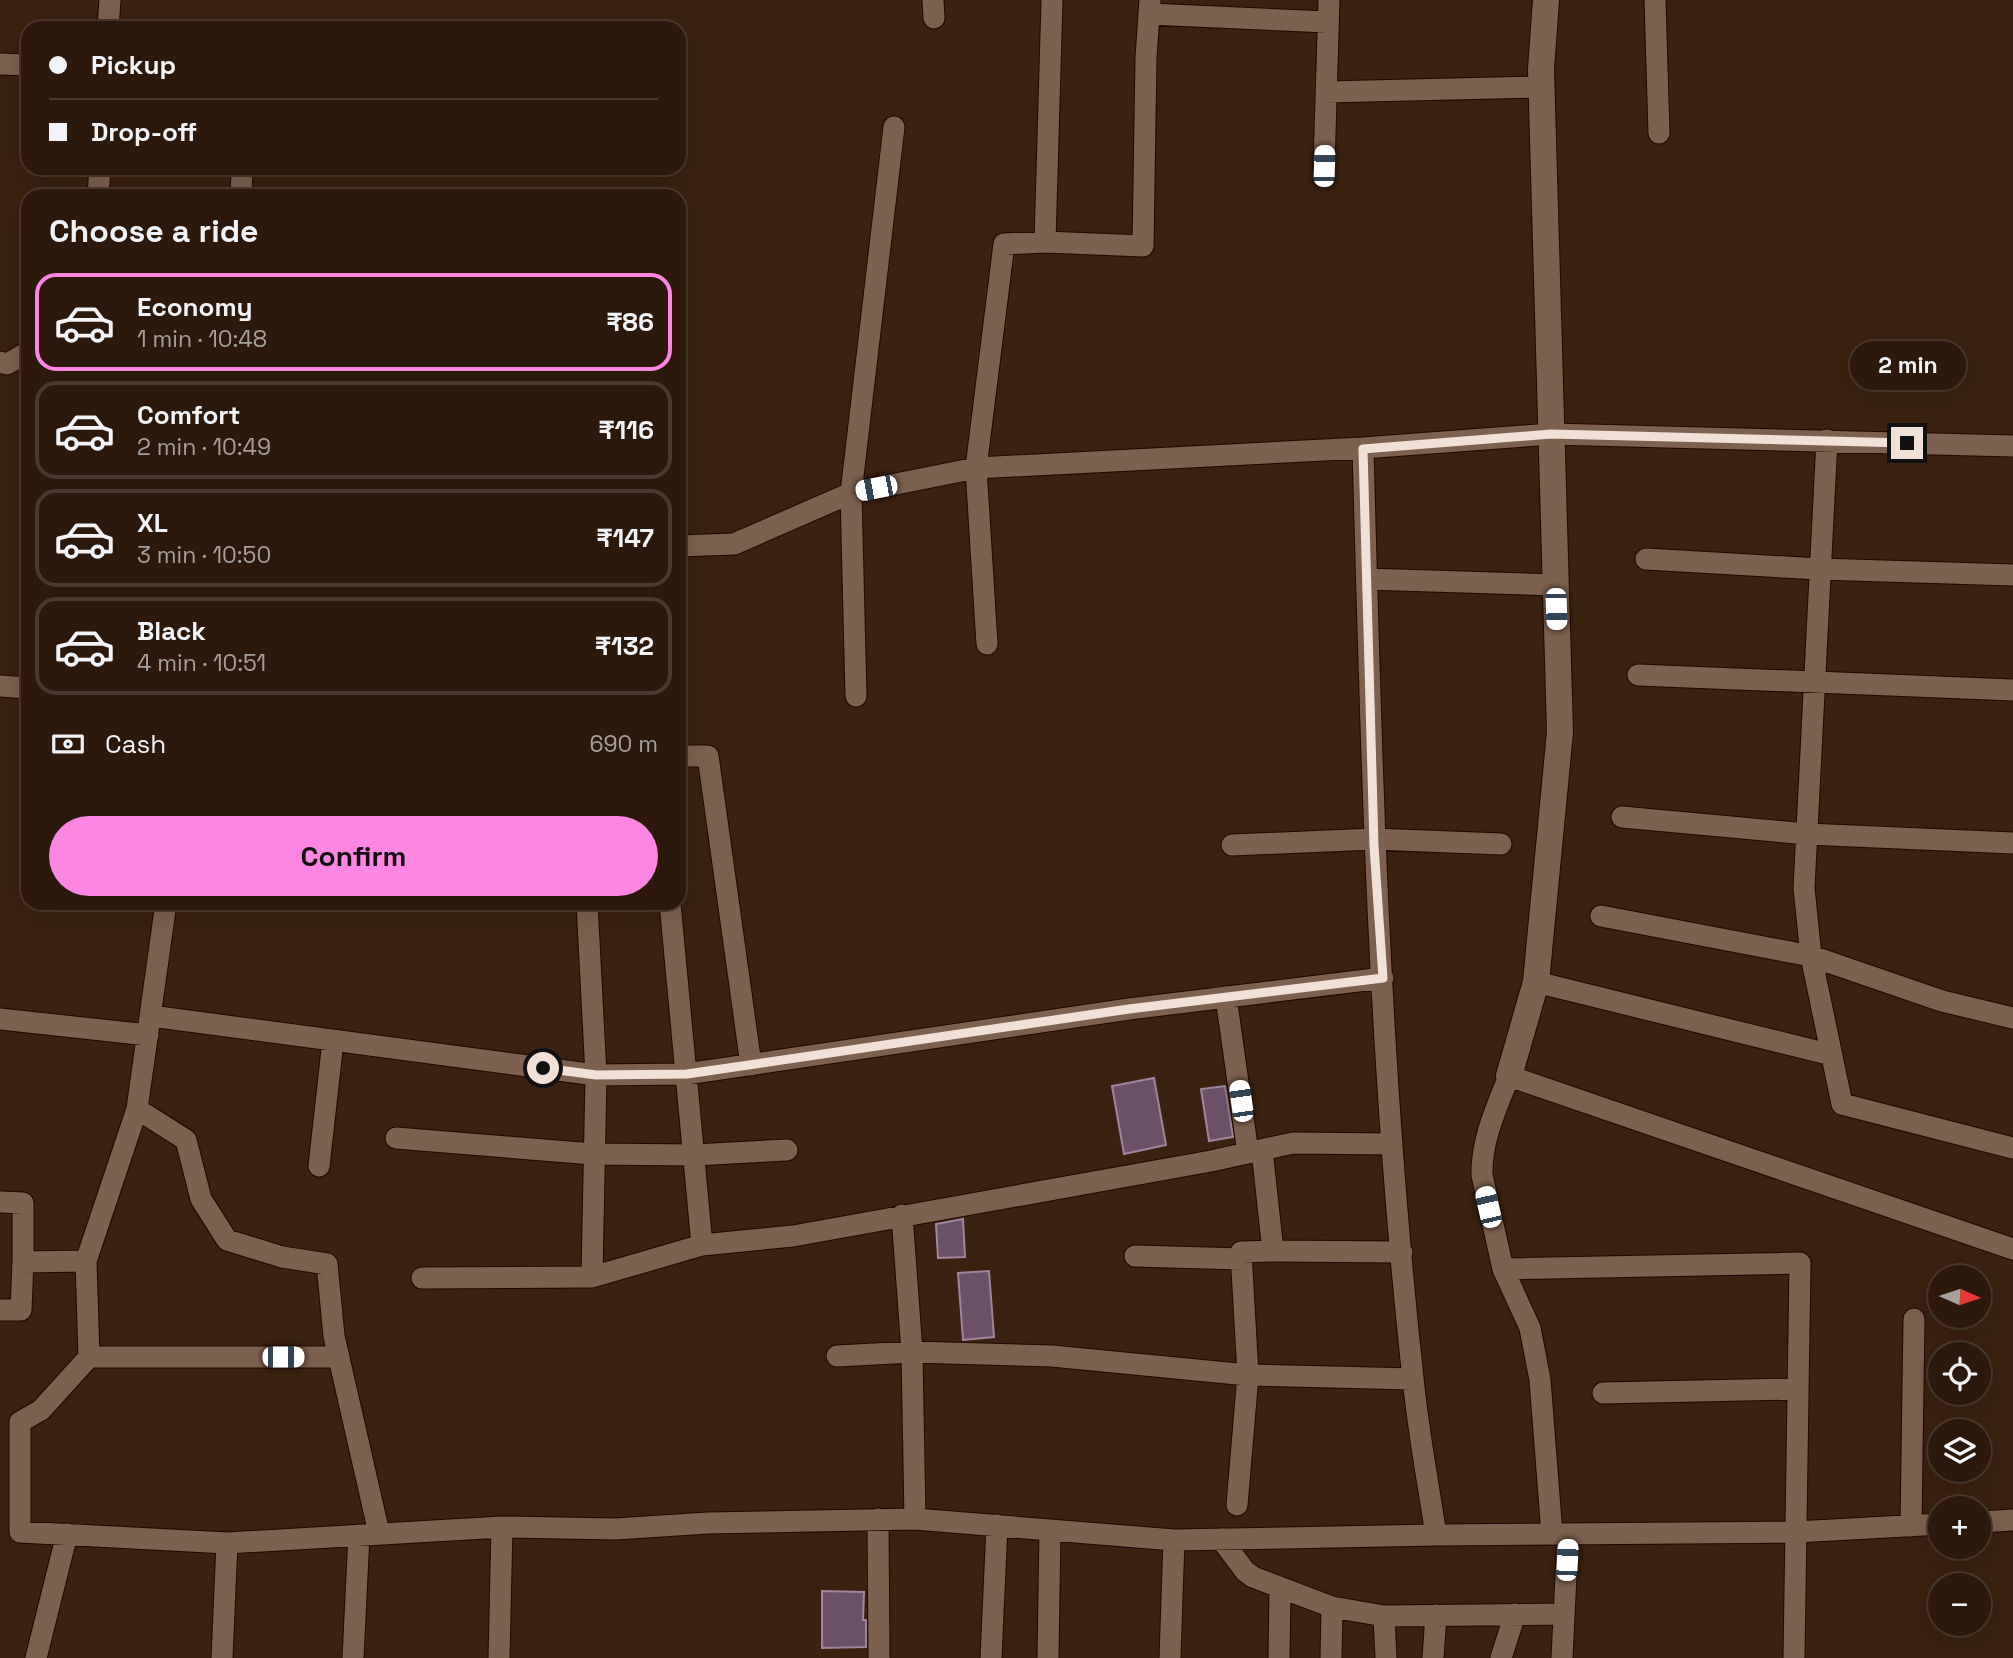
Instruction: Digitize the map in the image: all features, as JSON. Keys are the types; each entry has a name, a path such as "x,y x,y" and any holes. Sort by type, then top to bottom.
{"street":[{"path":"108,21 110,0"},
{"path":"1045,242 1052,0"},
{"path":"1324,166 1329,0"},
{"path":"1546,0 1541,87 1560,733 1536,982 1509,1076 1488,1131 1481,1163 1483,1186 1503,1269 1530,1328 1540,1380 1560,1534 1564,1614 1562,1658"},
{"path":"1656,0 1659,133"},
{"path":"987,644 976,468 1004,244 1045,242 1143,246 1149,7 1328,22"},
{"path":"0,64 21,65"},
{"path":"1326,92 1541,87"},
{"path":"856,696 850,493 894,127"},
{"path":"0,362 7,364 21,356"},
{"path":"686,546 734,544 850,493 976,468 1363,449 1551,434 2013,446"},
{"path":"1827,440 1804,888 1811,956 1842,1104 2013,1148"},
{"path":"1363,449 1374,839 1392,1144 1413,1379 1436,1535"},
{"path":"1646,559 1819,569 2013,575"},
{"path":"1367,579 1556,585"},
{"path":"1638,675 2013,690"},
{"path":"0,686 21,688"},
{"path":"686,756 708,756 751,1065"},
{"path":"1622,817 1807,834 2013,844"},
{"path":"1232,845 1374,839 1501,844"},
{"path":"165,910 137,1109 86,1261 89,1357 41,1410 20,1422 20,1532 227,1543 502,1527 614,1529 708,1523 915,1519 1174,1540 1796,1532 1928,1525"},
{"path":"587,910 596,1075 592,1278"},
{"path":"671,910 702,1245"},
{"path":"1601,916 1811,956 1942,1001 2013,1018"},
{"path":"0,1019 150,1026 333,1041 596,1075 687,1074 1129,1009 1383,978"},
{"path":"1536,982 1832,1055"},
{"path":"1226,997 1273,1251"},
{"path":"319,1166 333,1041"},
{"path":"1509,1076 2013,1249"},
{"path":"137,1109 186,1140 201,1199 227,1240 282,1257 327,1264 334,1336 369,1534 353,1658"},
{"path":"396,1138 593,1154 788,1150"},
{"path":"422,1278 592,1278 702,1245 793,1236 1293,1143 1392,1144"},
{"path":"0,1202 23,1203 21,1310 0,1310"},
{"path":"902,1215 912,1352 915,1519"},
{"path":"1237,1505 1248,1375 1241,1252 1402,1252"},
{"path":"1135,1256 1242,1259"},
{"path":"23,1262 86,1261"},
{"path":"1503,1269 1800,1263 1794,1658"},
{"path":"1912,1526 1914,1319"},
{"path":"837,1356 912,1352 1052,1356 1248,1375 1413,1379"},
{"path":"89,1357 339,1357"},
{"path":"1603,1393 1798,1389"},
{"path":"878,1519 879,1658"},
{"path":"1991,1521 2013,1520"},
{"path":"991,1658 997,1525"},
{"path":"499,1658 502,1527"},
{"path":"1048,1658 1049,1530"},
{"path":"36,1658 67,1534"},
{"path":"1221,1539 1245,1571 1253,1577 1332,1607 1384,1616 1564,1614"},
{"path":"1170,1658 1174,1540"},
{"path":"222,1658 227,1543"},
{"path":"1279,1658 1280,1588"},
{"path":"1331,1658 1332,1607"},
{"path":"1501,1658 1515,1614"},
{"path":"1433,1658 1436,1615"},
{"path":"1384,1616 1386,1658"}],"building":[{"path":"1154,1078 1166,1145 1124,1154 1112,1086"},
{"path":"1225,1086 1233,1137 1209,1141 1201,1089"},
{"path":"963,1219 965,1257 938,1258 936,1224"},
{"path":"989,1271 994,1337 963,1340 958,1273"},
{"path":"822,1591 864,1592 866,1647 822,1648"}],"route":[{"path":"543,1068 596,1075 687,1074 1129,1009 1383,978 1374,846 1363,449 1551,434 1907,443"}]}
